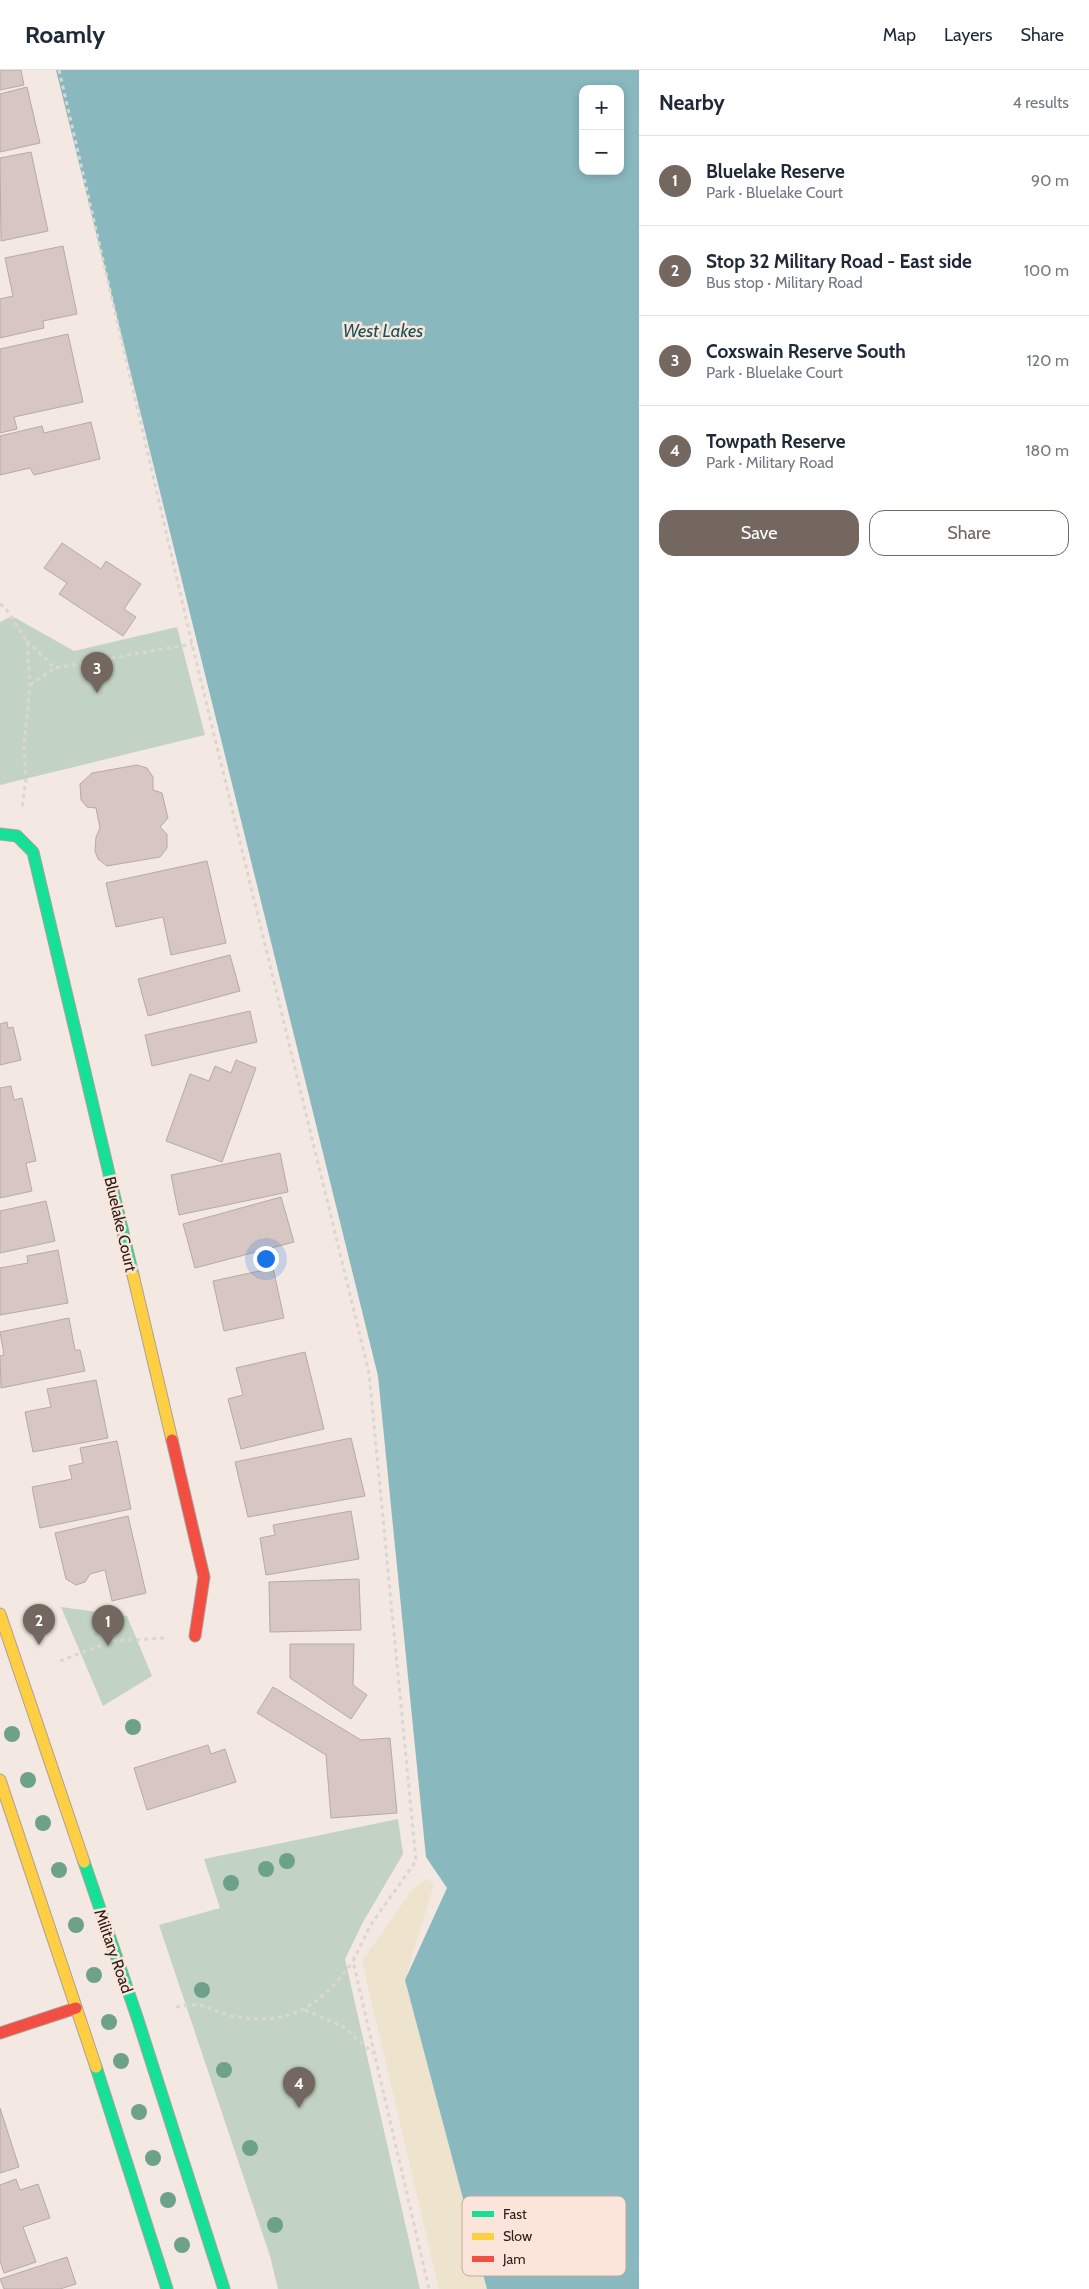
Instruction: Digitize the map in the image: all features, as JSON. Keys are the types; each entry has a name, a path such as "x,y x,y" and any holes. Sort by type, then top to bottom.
{"main road":[{"path":"0,834 17,836"},
{"name":"Bluelake Court","path":"17,836 33,852 204,1577 195,1636"},
{"name":"Military Road","path":"0,1614 137,2017 224,2289"},
{"path":"0,1780 167,2289"},
{"path":"0,2034 76,2008"}],"path":[{"path":"59,70 192,644 369,1373 416,1861 370,1926 353,1961 341,1978 305,2010 288,2016 261,2019 228,2015 198,2005 176,2007"},
{"path":"0,604 6,609 27,641 55,668"},
{"path":"17,836 26,779 24,746 30,685 27,641"},
{"path":"30,685 55,668 192,644"},
{"path":"60,1661 112,1641 195,1636"},
{"path":"353,1961 429,2289"},
{"path":"305,2010 342,2026 375,2055"}],"green space":[{"path":"12,616 74,651 177,627 205,735 0,785 0,622"},
{"path":"61,1607 127,1616 152,1676 103,1706"},
{"path":"398,1819 403,1854 363,1922 345,1959 420,2289 278,2289 270,2256 159,1925 220,1908 204,1859"}],"sand":[{"path":"427,1879 434,1884 405,1980 462,2196 462,2276 484,2276 487,2289 439,2289 362,1961 413,1889"}],"water":[{"name":"West Lakes","path":"56,70 639,70 639,2289 487,2289 484,2276 626,2276 626,2196 462,2196 405,1980 447,1888 426,1857 378,1376"}],"building":[{"path":"0,70 21,70 24,85 0,90"},
{"path":"27,87 40,143 0,152 0,94"},
{"path":"31,152 48,231 1,241 0,158"},
{"path":"63,246 77,314 43,321 44,328 0,338 0,299 13,296 5,258"},
{"path":"68,334 83,402 14,417 17,429 0,433 0,349"},
{"path":"91,422 100,459 34,475 30,468 0,475 0,436 42,426 44,433"},
{"path":"62,543 101,569 106,561 141,584 124,609 136,617 123,636 59,594 67,583 44,568"},
{"path":"137,765 147,768 153,777 153,790 162,793 168,818 160,827 167,834 167,848 160,857 107,866 98,859 95,851 96,837 100,828 96,808 87,807 81,800 80,784 92,773"},
{"path":"207,861 226,943 171,955 163,917 116,927 106,883"},
{"path":"230,955 240,991 148,1016 138,979"},
{"path":"250,1011 257,1042 152,1066 145,1035"},
{"path":"7,1022 8,1028 13,1027 21,1060 0,1065 0,1024"},
{"path":"236,1060 256,1068 222,1162 166,1141 190,1074 209,1081 215,1066 231,1073"},
{"path":"11,1086 14,1100 22,1098 36,1161 26,1163 32,1191 0,1198 0,1088"},
{"path":"280,1153 288,1192 179,1215 171,1175"},
{"path":"281,1197 294,1242 195,1268 183,1224"},
{"path":"46,1201 55,1241 0,1253 0,1211"},
{"path":"58,1250 68,1303 0,1315 0,1268 28,1263 27,1256"},
{"path":"273,1268 284,1318 224,1331 213,1281"},
{"path":"69,1318 75,1350 80,1350 85,1371 1,1388 0,1356 4,1355 0,1332"},
{"path":"305,1352 324,1429 241,1449 228,1399 243,1395 236,1368"},
{"path":"96,1380 108,1438 33,1452 25,1412 51,1407 47,1389"},
{"path":"351,1438 365,1496 248,1517 235,1462"},
{"path":"117,1441 131,1509 40,1528 32,1487 72,1479 69,1466 83,1463 80,1448"},
{"path":"351,1511 359,1559 266,1575 260,1538 275,1535 273,1525"},
{"path":"128,1516 146,1593 112,1601 105,1570 90,1574 85,1582 76,1585 66,1579 55,1533"},
{"path":"359,1579 361,1630 270,1632 269,1582"},
{"path":"290,1644 354,1644 353,1685 367,1695 351,1719 290,1678"},
{"path":"273,1687 361,1740 390,1738 397,1813 331,1818 326,1755 257,1713"},
{"path":"208,1745 211,1754 225,1749 236,1782 147,1810 134,1768"},
{"path":"0,2108 19,2167 0,2173"},
{"path":"16,2179 20,2190 38,2184 50,2218 23,2227 36,2262 4,2273 0,2261 0,2185"},
{"path":"67,2257 76,2284 60,2289 4,2289 0,2279"}],"traffic: fast":[{"path":"0,834 17,836 33,852 133,1275"},
{"path":"84,1862 137,2017 224,2289"},
{"path":"96,2067 167,2289"}],"traffic: slow":[{"path":"133,1275 172,1440"},
{"path":"0,1614 84,1862"},
{"path":"0,1780 96,2067"}],"traffic: jam":[{"path":"172,1440 204,1577 195,1636"},
{"path":"0,2033 76,2008"}],"place":[{"name":"Coxswain Reserve South","path":"97,693"},
{"name":"Stop 32 Military Road - East side","path":"39,1645"},
{"name":"Bluelake Reserve","path":"108,1646"},
{"name":"Towpath Reserve","path":"299,2108"}]}
